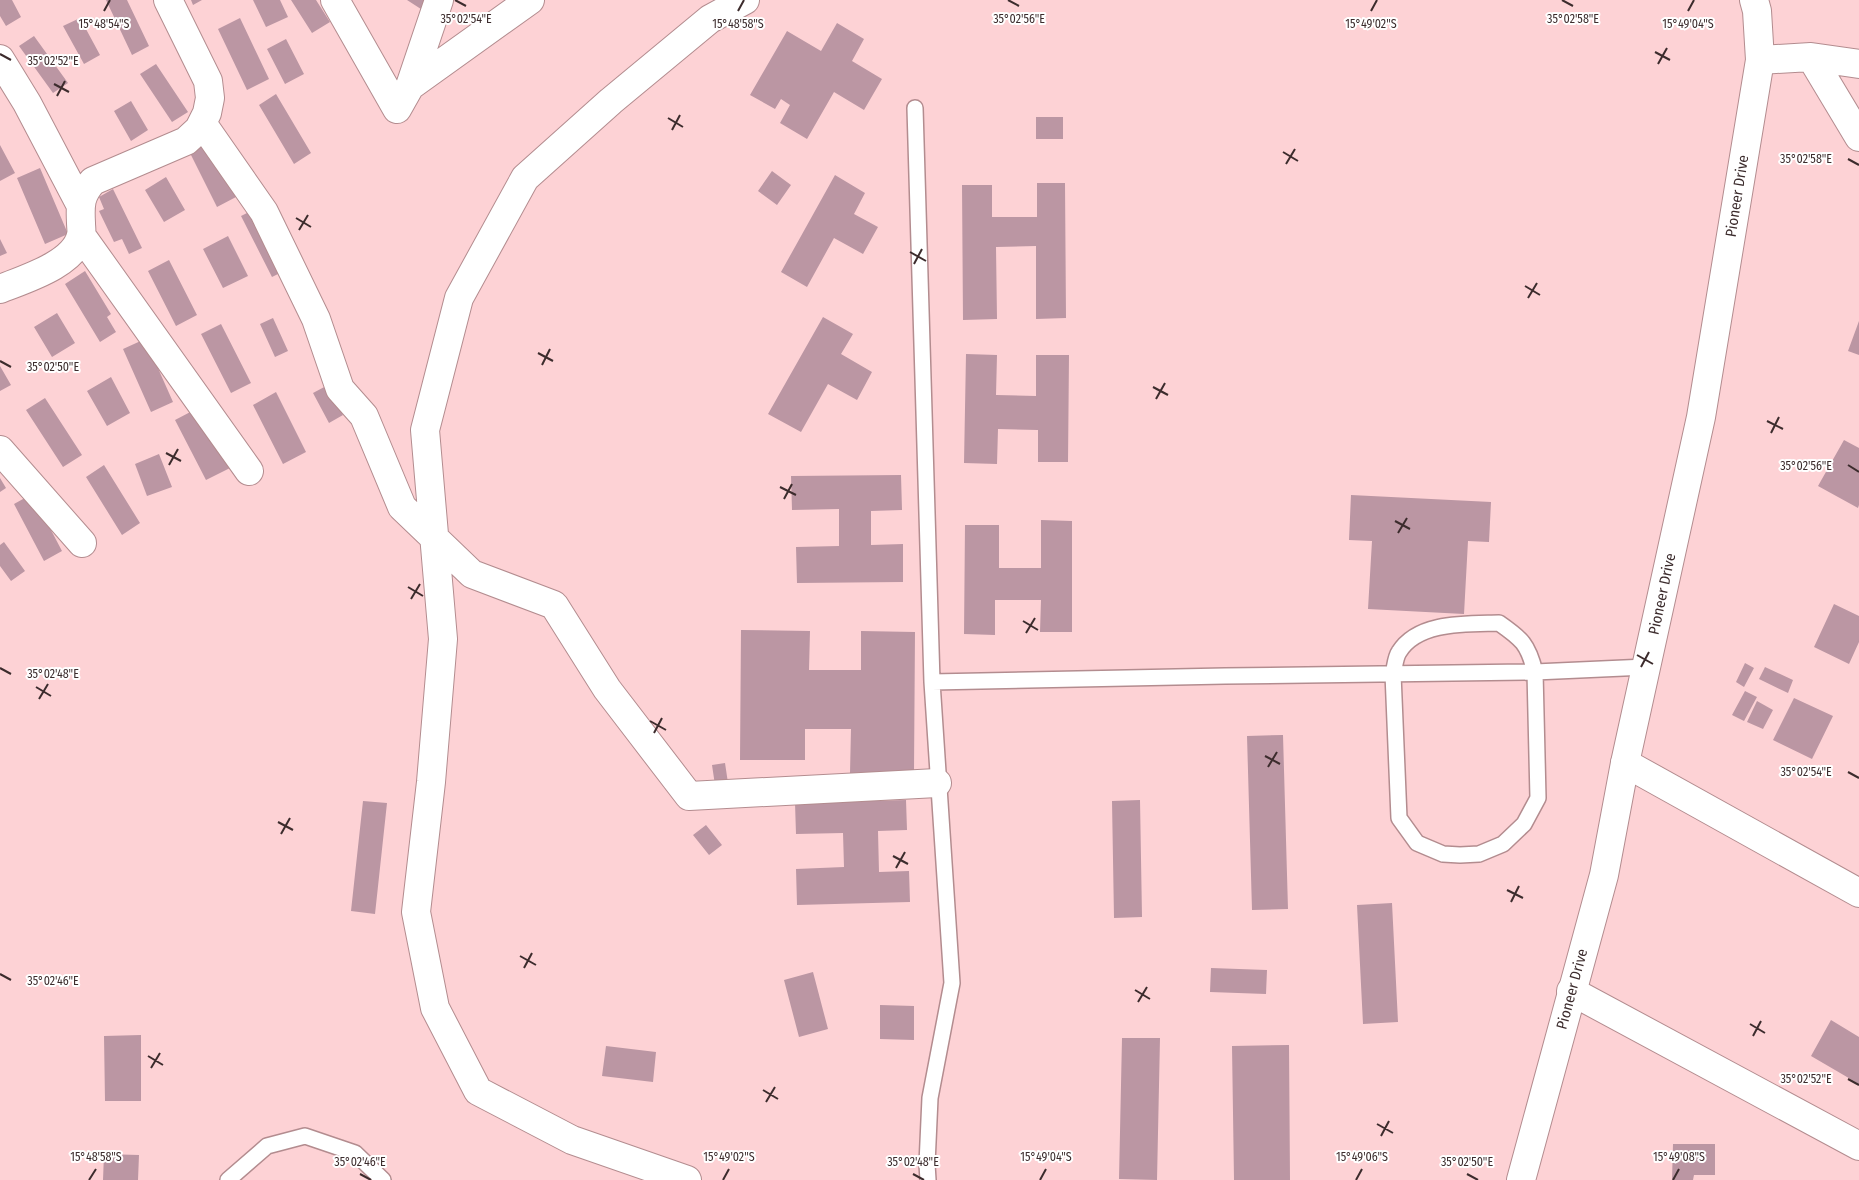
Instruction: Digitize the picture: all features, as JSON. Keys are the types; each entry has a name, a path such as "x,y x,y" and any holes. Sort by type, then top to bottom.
{"street":[{"path":"0,288 55,265 74,252 81,235 80,204 85,189 93,181 186,141 199,129 207,113 210,98 208,81 168,0"},
{"path":"335,0 398,109 410,86 439,0"},
{"path":"410,86 530,0"},
{"path":"686,1180 572,1140 478,1091 435,1008 416,912 431,782 443,639 425,430 459,298 525,178 611,101 710,19 746,0"},
{"name":"Pioneer Drive","path":"1521,1180 1604,875 1625,763 1701,417 1760,60 1757,11 1754,0"},
{"path":"1760,60 1811,57 1859,64"},
{"path":"1811,57 1859,137"},
{"path":"0,59 27,103 80,204"},
{"path":"202,123 264,212 316,318 340,389 364,416 402,507 472,574 554,606 607,689 689,796 938,782"},
{"path":"81,235 249,471"},
{"path":"0,450 82,543"},
{"path":"1625,763 1859,893"},
{"path":"1571,992 1859,1146"}],"lane":[{"path":"915,108 932,682 952,983 930,1098 928,1180"},
{"path":"1499,623 1520,637 1531,655 1535,672 1538,798 1524,824 1503,844 1478,854 1443,854 1418,843 1399,818 1393,674 1397,653 1409,639 1438,626 1499,623"},
{"path":"932,682 1535,672 1646,667"},
{"path":"228,1180 267,1146 305,1136 355,1154 383,1180"}],"building":[{"path":"0,0 12,0 21,17 6,26 0,16"},
{"path":"106,0 127,0 149,46 132,55"},
{"path":"191,0 202,0 193,5"},
{"path":"253,0 280,0 288,17 266,27"},
{"path":"291,0 316,0 330,22 312,33"},
{"path":"407,0 431,0 424,11"},
{"path":"80,18 100,55 84,64 63,26"},
{"path":"240,18 269,79 247,90 218,29"},
{"path":"837,23 864,39 852,61 882,79 864,110 834,92 807,139 780,123 790,105 781,99 775,109 750,95 787,31 821,51"},
{"path":"34,36 68,83 53,93 19,46"},
{"path":"286,39 304,74 285,84 267,49"},
{"path":"156,64 188,112 172,122 140,74"},
{"path":"276,94 311,153 294,164 259,105"},
{"path":"131,101 148,130 131,141 114,111"},
{"path":"1036,117 1063,117 1063,139 1036,139"},
{"path":"208,142 236,197 217,207 189,151"},
{"path":"0,145 15,173 0,181"},
{"path":"40,168 68,234 45,244 17,178"},
{"path":"772,171 791,185 777,205 758,191"},
{"path":"835,175 865,193 854,214 878,227 863,254 834,238 807,287 781,272"},
{"path":"166,177 185,210 164,222 145,190"},
{"path":"1037,183 1065,183 1066,318 1036,319 1036,246 996,247 997,319 963,320 962,185 992,185 992,217 1037,217"},
{"path":"113,189 142,248 129,254 122,239 114,242 99,211 104,209 99,197"},
{"path":"259,207 290,268 272,277 241,216"},
{"path":"228,236 248,276 223,288 203,249"},
{"path":"0,239 7,253 0,256"},
{"path":"169,260 197,315 176,326 148,271"},
{"path":"85,271 111,314 107,317 116,332 100,342 65,284"},
{"path":"57,313 75,343 52,357 34,327"},
{"path":"823,317 853,334 841,354 872,372 857,400 828,384 801,432 768,414"},
{"path":"273,318 288,351 275,357 260,324"},
{"path":"1859,321 1859,355 1848,351"},
{"path":"221,324 251,383 231,393 201,334"},
{"path":"145,339 173,402 151,412 123,349"},
{"path":"966,354 997,355 996,395 1036,396 1036,355 1069,355 1068,462 1038,462 1038,430 998,429 997,464 964,463"},
{"path":"0,366 11,385 0,391"},
{"path":"111,377 130,413 107,426 87,391"},
{"path":"328,385 343,415 329,423 313,393"},
{"path":"276,392 306,452 283,464 253,405"},
{"path":"45,398 82,455 63,467 26,410"},
{"path":"198,408 230,468 206,480 175,420"},
{"path":"1844,440 1859,448 1858,508 1818,486"},
{"path":"159,454 172,487 147,496 135,464"},
{"path":"104,465 140,523 122,535 86,477"},
{"path":"901,475 902,510 871,511 871,545 903,544 903,582 797,583 796,547 839,546 839,509 792,510 791,476"},
{"path":"0,478 6,488 0,492"},
{"path":"32,494 62,551 44,561 14,504"},
{"path":"1351,495 1491,502 1489,542 1468,541 1464,614 1368,609 1372,541 1349,540"},
{"path":"1041,520 1072,521 1072,632 1040,632 1041,600 995,600 995,635 964,634 965,525 999,525 999,568 1041,568"},
{"path":"4,542 25,571 11,581 0,566 0,545"},
{"path":"1834,604 1859,616 1859,642 1849,664 1814,647"},
{"path":"741,630 810,631 809,670 861,670 861,631 915,632 914,772 850,773 851,729 805,729 805,760 740,760"},
{"path":"1745,663 1754,668 1744,687 1736,682"},
{"path":"1765,667 1793,680 1788,693 1759,679"},
{"path":"1745,691 1757,697 1744,721 1732,715"},
{"path":"1794,698 1833,716 1812,759 1773,740"},
{"path":"1757,701 1773,710 1763,729 1747,722"},
{"path":"1283,735 1288,909 1252,910 1247,736"},
{"path":"725,763 728,783 715,785 712,765"},
{"path":"906,800 907,830 878,831 879,872 909,871 910,902 797,905 796,869 844,867 843,833 796,834 795,803"},
{"path":"1140,800 1142,917 1114,918 1112,801"},
{"path":"363,801 387,803 375,914 351,911"},
{"path":"706,825 722,845 709,855 693,835"},
{"path":"1392,903 1398,1022 1363,1024 1357,905"},
{"path":"1211,968 1267,970 1266,994 1210,992"},
{"path":"813,972 828,1029 799,1037 784,980"},
{"path":"880,1005 914,1006 914,1040 880,1039"},
{"path":"1831,1020 1859,1037 1859,1084 1811,1056"},
{"path":"141,1035 141,1101 105,1101 104,1036"},
{"path":"1122,1038 1160,1038 1157,1180 1119,1179"},
{"path":"1289,1045 1290,1180 1234,1180 1232,1046"},
{"path":"606,1046 656,1052 653,1082 602,1076"},
{"path":"1673,1144 1715,1144 1715,1175 1694,1175 1693,1180 1672,1180"},
{"path":"104,1154 139,1155 138,1180 103,1180"}]}
